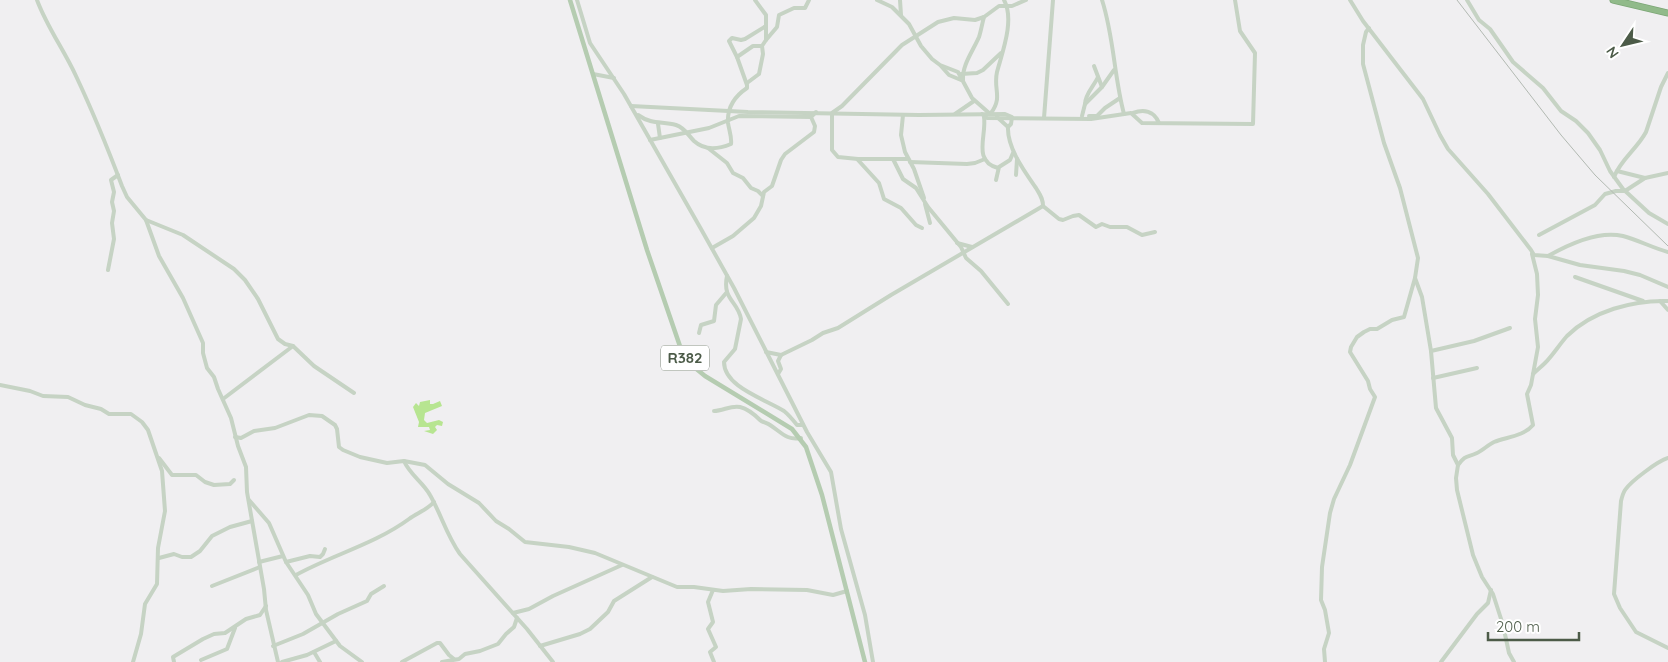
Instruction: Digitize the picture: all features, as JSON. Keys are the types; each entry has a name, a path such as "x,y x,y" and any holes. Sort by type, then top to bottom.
{"highway":[{"path":"1613,0 1668,13"}],"main road":[{"name":"R382","path":"570,0 647,250 683,355 688,362 705,376 786,425 801,438 810,454 817,478 865,662"}],"street":[{"path":"38,0 44,16 77,78 127,197 146,220 159,256 183,298 200,334 207,368 214,377 231,418 235,437 246,467 248,498 273,646 278,662"},
{"path":"577,0 587,38 635,112 712,248 803,424 833,476 838,516 866,616 873,662"},
{"path":"755,0 766,15 766,40"},
{"path":"747,83 759,74 763,54 762,46 776,27 779,15 796,7 805,8 809,0"},
{"path":"877,0 892,7 901,15 910,25 921,46 949,75 962,82"},
{"path":"900,0 901,15"},
{"path":"983,115 990,114 995,108 998,97 996,74 1001,62 1001,53 1007,35 1007,6 1004,0"},
{"path":"832,113 842,106 902,44 938,22 946,19 961,18 972,20 984,17 999,6 1016,5 1026,0"},
{"path":"1044,118 1053,0"},
{"path":"1102,0 1109,28 1114,69 1124,114"},
{"path":"1132,114 1142,123 1253,124 1255,53 1240,31 1235,0"},
{"path":"1350,0 1423,99 1448,149 1483,188 1536,257 1548,256 1584,240 1601,235 1622,236 1668,252"},
{"path":"1467,0 1479,20 1490,29 1513,62 1543,88 1561,111 1576,121 1588,133 1600,150 1614,177 1625,191 1649,213 1668,224"},
{"path":"1641,6 1645,0"},
{"path":"984,17 980,35 961,74 962,82 974,101 990,114 997,116"},
{"path":"708,148 732,144 728,119 730,111 733,102 747,88 747,83 737,57 728,43 730,38 745,39 766,26"},
{"path":"1325,662 1324,648 1329,633 1325,610 1321,600 1322,567 1330,513 1375,397 1350,349 1354,340 1364,332 1370,329 1377,329 1392,320 1404,317 1415,278 1418,258 1400,188 1384,143 1363,64 1362,51 1366,32 1369,28"},
{"path":"737,57 753,46 762,46"},
{"path":"940,65 961,74 978,73 984,70 1001,53"},
{"path":"1094,66 1102,87"},
{"path":"1084,104 1102,87 1114,69"},
{"path":"1614,177 1625,158 1646,132 1661,87 1668,73"},
{"path":"593,74 614,78"},
{"path":"1082,116 1086,97 1094,87 1098,77"},
{"path":"1057,118 1097,116 1120,98"},
{"path":"954,114 974,101"},
{"path":"631,106 730,111 902,115 954,114 997,116 1008,114 1012,117 1101,119 1141,111 1150,112 1159,123"},
{"path":"995,108 997,116 1008,128"},
{"path":"635,112 645,120 658,124 678,126 687,131 696,142 708,148 727,163 733,172 743,178 752,190 758,191 763,196"},
{"path":"650,140 715,126 738,116 811,117 816,112"},
{"path":"832,113 832,150 840,158 893,159 966,164 973,164 985,159"},
{"path":"902,115 901,135 909,160 916,174 930,222"},
{"path":"983,115 985,125 982,153 990,165 998,168"},
{"path":"712,248 733,236 754,218 762,206 765,191 772,186 783,157 814,132 815,126 811,117"},
{"path":"1012,117 1008,134 1013,153 1042,197 1043,206 1061,220 1076,215 1096,227 1102,224 1110,227 1127,226 1142,235 1155,232"},
{"path":"658,124 660,138"},
{"path":"996,180 998,168 1010,160 1013,153"},
{"path":"858,159 879,183 884,198 901,208 916,225 922,228"},
{"path":"893,159 902,177 913,185 968,260 982,271 1008,304"},
{"path":"1016,175 1017,159"},
{"path":"1617,171 1645,178"},
{"path":"1539,235 1595,205 1605,194 1625,191 1645,178 1668,173"},
{"path":"913,185 916,174"},
{"path":"108,270 114,239 112,223 114,211 112,202 114,192 112,180 118,176"},
{"path":"766,352 781,355 823,333 838,328 1043,206"},
{"path":"146,220 183,235 234,269 250,287 261,304 278,339 285,344 293,346 314,366 354,393"},
{"path":"957,243 972,247"},
{"path":"1514,662 1509,653 1504,625 1491,590 1482,577 1472,550 1457,490 1456,478 1458,465 1467,455 1476,453 1496,442 1508,439 1532,426 1534,422 1527,394 1538,347 1536,319 1538,295 1531,250"},
{"path":"1548,256 1580,265 1640,275 1668,287"},
{"path":"727,276 727,292 741,319 735,349 724,362 728,376 736,385 783,411 797,425 803,424"},
{"path":"1575,277 1645,302"},
{"path":"1415,278 1422,297 1438,412 1451,435 1453,455 1458,465"},
{"path":"698,332 701,325 714,321 716,305 727,292"},
{"path":"1660,300 1668,310"},
{"path":"1533,374 1568,336 1603,313 1645,302 1668,300"},
{"path":"1431,351 1474,342 1510,328"},
{"path":"223,399 293,346"},
{"path":"778,374 781,369 778,361 781,355"},
{"path":"1433,378 1477,368"},
{"path":"0,385 44,396 68,397 85,405 101,409 108,414 131,414 142,422 148,430 163,476 163,497 166,511 158,548 157,584 145,604 141,634 134,662"},
{"path":"714,411 721,411 734,406 740,407 757,416 761,421 769,424 787,437 801,438"},
{"path":"235,437 241,438 254,431 275,428 309,415 322,416 338,429 339,447 343,450 360,457 387,463 404,461 425,465 479,504 496,521 509,528 523,541 589,551 677,587 713,590 796,590 833,595 848,591"},
{"path":"158,456 172,474 196,475 205,482 219,486 230,484 234,480"},
{"path":"1668,458 1656,463 1624,491 1621,501 1614,594 1620,608 1636,632 1668,648"},
{"path":"404,461 411,473 426,488 457,549 553,662"},
{"path":"248,498 268,523 286,562 308,595 316,614 336,641 349,654 362,662"},
{"path":"296,576 398,527 434,502"},
{"path":"159,558 173,554 182,557 192,557 200,551 212,536 230,527 252,521"},
{"path":"286,562 310,556 320,557 325,548"},
{"path":"259,562 283,556"},
{"path":"513,613 529,609 622,565"},
{"path":"212,586 260,568"},
{"path":"540,646 580,634 590,629 608,612 614,601 652,577"},
{"path":"273,646 295,638 338,614 367,601 371,594 384,586"},
{"path":"713,590 708,602 713,622 708,630 716,647 710,652 714,662"},
{"path":"1441,662 1477,614 1488,603 1491,590"},
{"path":"174,662 174,656 196,642 235,628 246,619 260,614 266,606"},
{"path":"442,662 459,659 465,654 498,644 514,627 517,618"},
{"path":"201,660 227,649 235,628"},
{"path":"282,662 314,652 336,641"},
{"path":"402,662 424,649 439,643 448,655 454,659"},
{"path":"314,652 320,662"}],"shaded area":[{"path":"430,400 430,404 440,401 442,406 425,413 424,420 427,423 439,420 443,422 442,426 437,425 435,427 437,430 433,434 424,431 430,430 429,427 418,427 419,422 413,407 416,403 419,406 420,402"}],"railway":[{"path":"1457,0 1561,135 1595,175 1668,246"}]}
